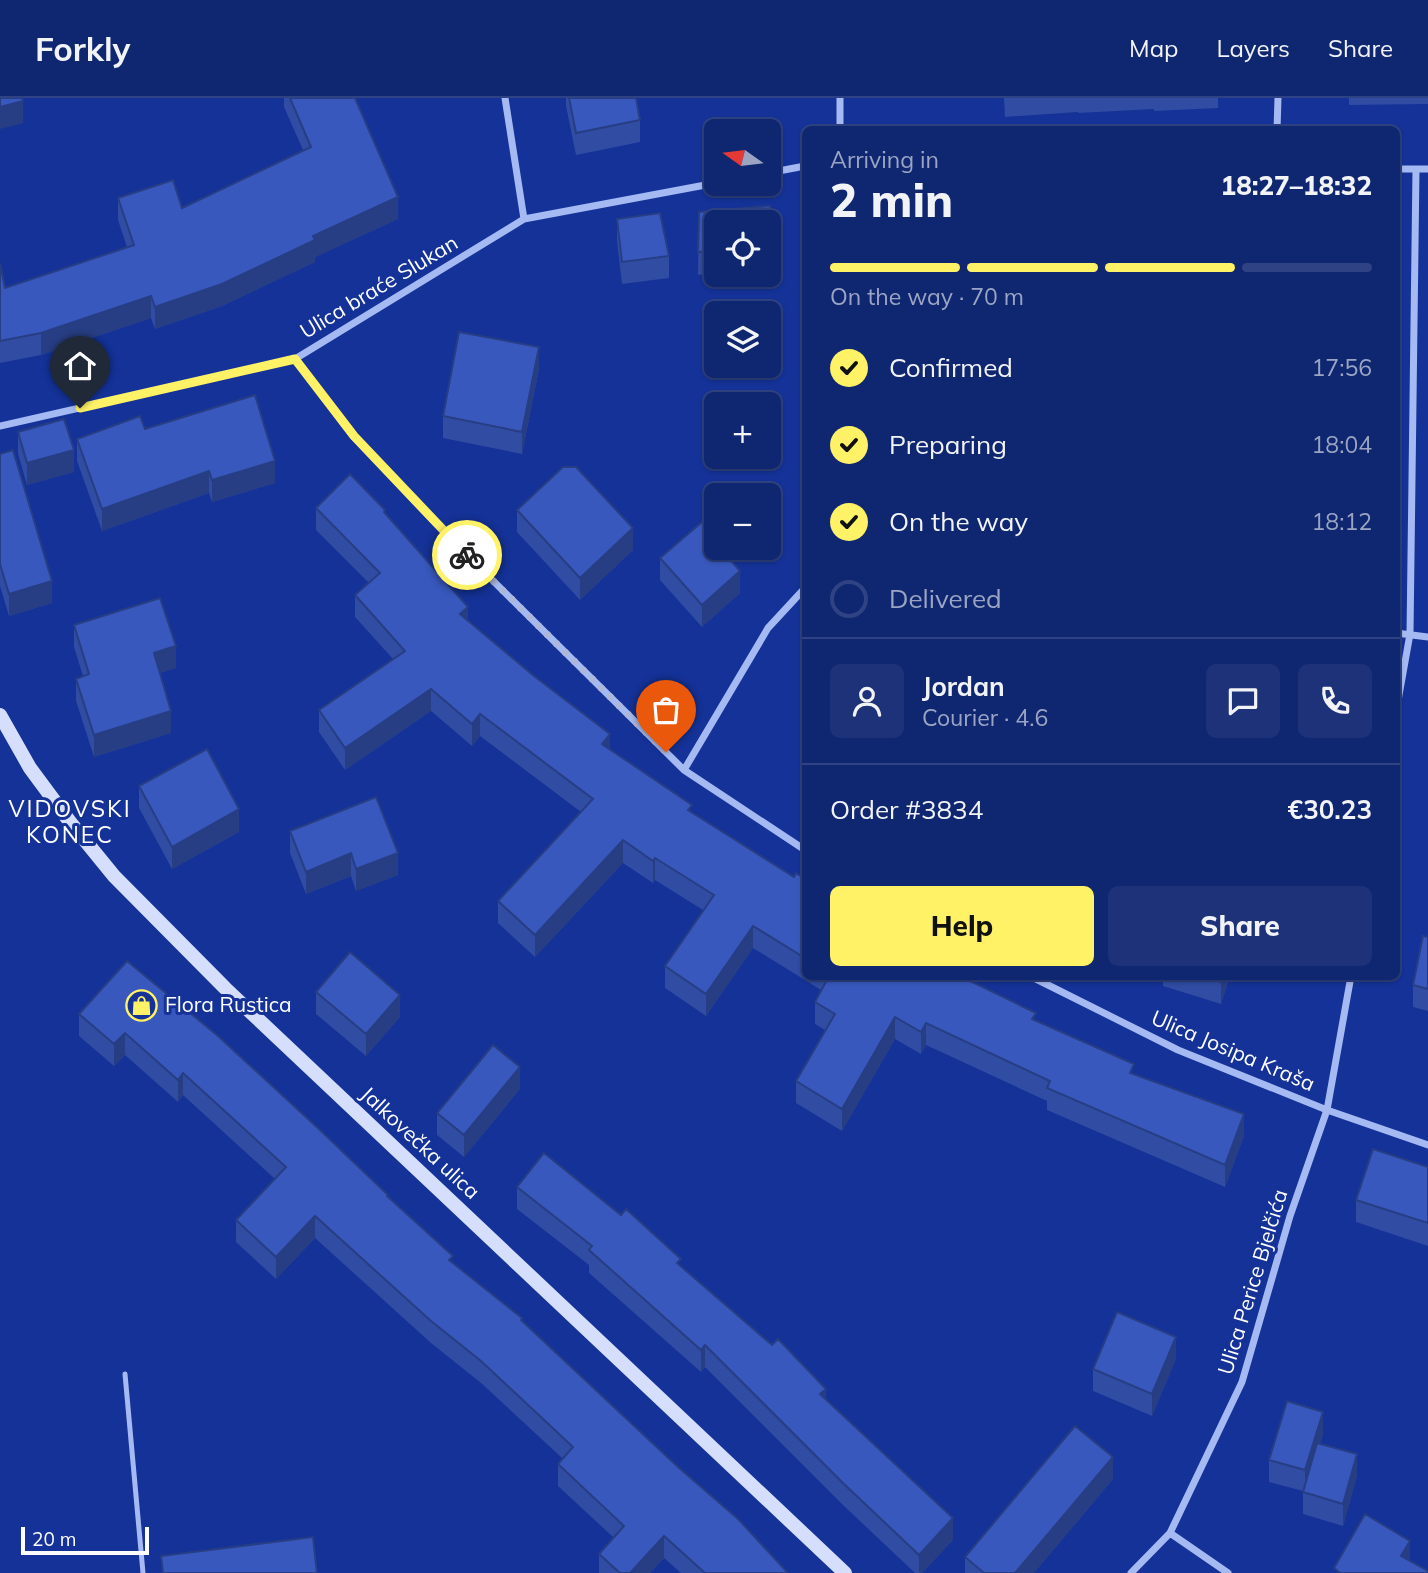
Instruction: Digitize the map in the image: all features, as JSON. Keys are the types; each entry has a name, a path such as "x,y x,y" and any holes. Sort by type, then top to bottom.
{"main road":[{"name":"Jalkovečka ulica","path":"0,715 30,768 114,876 225,988 845,1573"}],"street":[{"path":"505,98 524,219"},
{"path":"839,98 840,126"},
{"path":"1277,126 1279,98"},
{"path":"781,171 802,167"},
{"path":"1400,169 1428,169"},
{"path":"1400,690 1410,634 1416,169"},
{"name":"Ulica braće Slukan","path":"0,426 295,359 524,219 704,185"},
{"path":"295,359 354,436 463,551 684,770 802,848"},
{"path":"684,770 768,628 802,591"},
{"path":"1400,633 1428,637"},
{"name":"Ulica Josipa Kraša","path":"1038,980 1178,1050 1327,1110 1428,1145"},
{"name":"Ulica Perice Bjelčića","path":"1131,1573 1170,1533 1242,1382 1290,1216 1327,1110 1350,980"},
{"path":"1170,1533 1228,1573"}],"lane":[{"path":"125,1374 143,1573"}],"building":[{"path":"0,98 22,98 23,101 0,107"},
{"path":"290,98 355,98 398,197 313,236 315,240 222,284 155,307 151,296 41,333 0,341 0,263 5,288 134,245 118,198 173,180 182,208 311,147"},
{"path":"569,98 636,98 640,120 576,133"},
{"path":"770,206 770,210 723,210"},
{"path":"699,212 704,212 704,251 698,252"},
{"path":"660,213 669,256 622,262 617,219"},
{"path":"459,332 539,347 522,432 443,416"},
{"path":"255,395 275,461 212,480 209,471 102,509 77,439 140,416 145,429"},
{"path":"64,419 74,450 27,463 18,432"},
{"path":"13,450 52,581 9,594 0,564 0,454"},
{"path":"563,467 576,467 633,528 580,578 517,510"},
{"path":"350,474 385,510 468,607 460,614 534,676 610,734 602,744 692,805 688,810 794,877 796,873 802,877 802,956 753,926 706,994 665,966 714,895 655,858 653,861 623,840 535,935 498,901 593,799 480,714 472,724 431,689 345,748 319,710 405,651 355,595 380,573 316,508"},
{"path":"704,520 704,560 730,560 740,571 702,605 660,558"},
{"path":"160,598 176,646 154,653 171,711 94,735 76,679 89,674 74,625"},
{"path":"207,749 239,809 172,847 139,786"},
{"path":"376,797 398,853 356,869 351,853 306,872 290,831"},
{"path":"1423,936 1428,937 1428,989 1413,985"},
{"path":"350,952 400,995 366,1034 316,992"},
{"path":"127,961 218,1036 321,1131 453,1256 449,1260 522,1318 521,1320 678,1467 738,1519 788,1573 705,1573 664,1536 630,1573 620,1573 599,1554 624,1526 558,1464 573,1447 481,1361 431,1321 315,1216 276,1257 236,1220 286,1167 183,1073 178,1080 125,1033 114,1044 79,1014"},
{"path":"827,980 968,980 1036,1013 1032,1019 1134,1064 1130,1073 1244,1114 1225,1165 1047,1088 1050,1081 926,1023 921,1032 895,1017 842,1109 796,1081 835,1014 815,1002"},
{"path":"493,1045 520,1067 464,1135 437,1113"},
{"path":"1373,1149 1428,1167 1428,1223 1356,1200"},
{"path":"544,1153 621,1215 626,1209 681,1259 677,1263 772,1345 778,1339 826,1389 820,1394 953,1518 919,1555 705,1345 701,1350 589,1250 592,1246 517,1187"},
{"path":"1117,1312 1176,1337 1152,1394 1093,1369"},
{"path":"1287,1401 1323,1412 1305,1470 1269,1460"},
{"path":"1075,1426 1113,1457 1015,1573 984,1573 965,1557"},
{"path":"1317,1443 1357,1454 1343,1504 1303,1492"},
{"path":"1365,1514 1410,1541 1401,1556 1428,1573 1340,1573 1334,1568"},
{"path":"313,1537 317,1573 163,1573 161,1556"}],"way so far":[{"path":"467,555 666,752"}],"place":[{"name":"Flora Rustica","path":"142,1005"}],"district":[{"name":"VIDOVSKI KONEC","path":"70,822"}],"route":[{"path":"80,408 295,359 354,436 467,555"}]}
